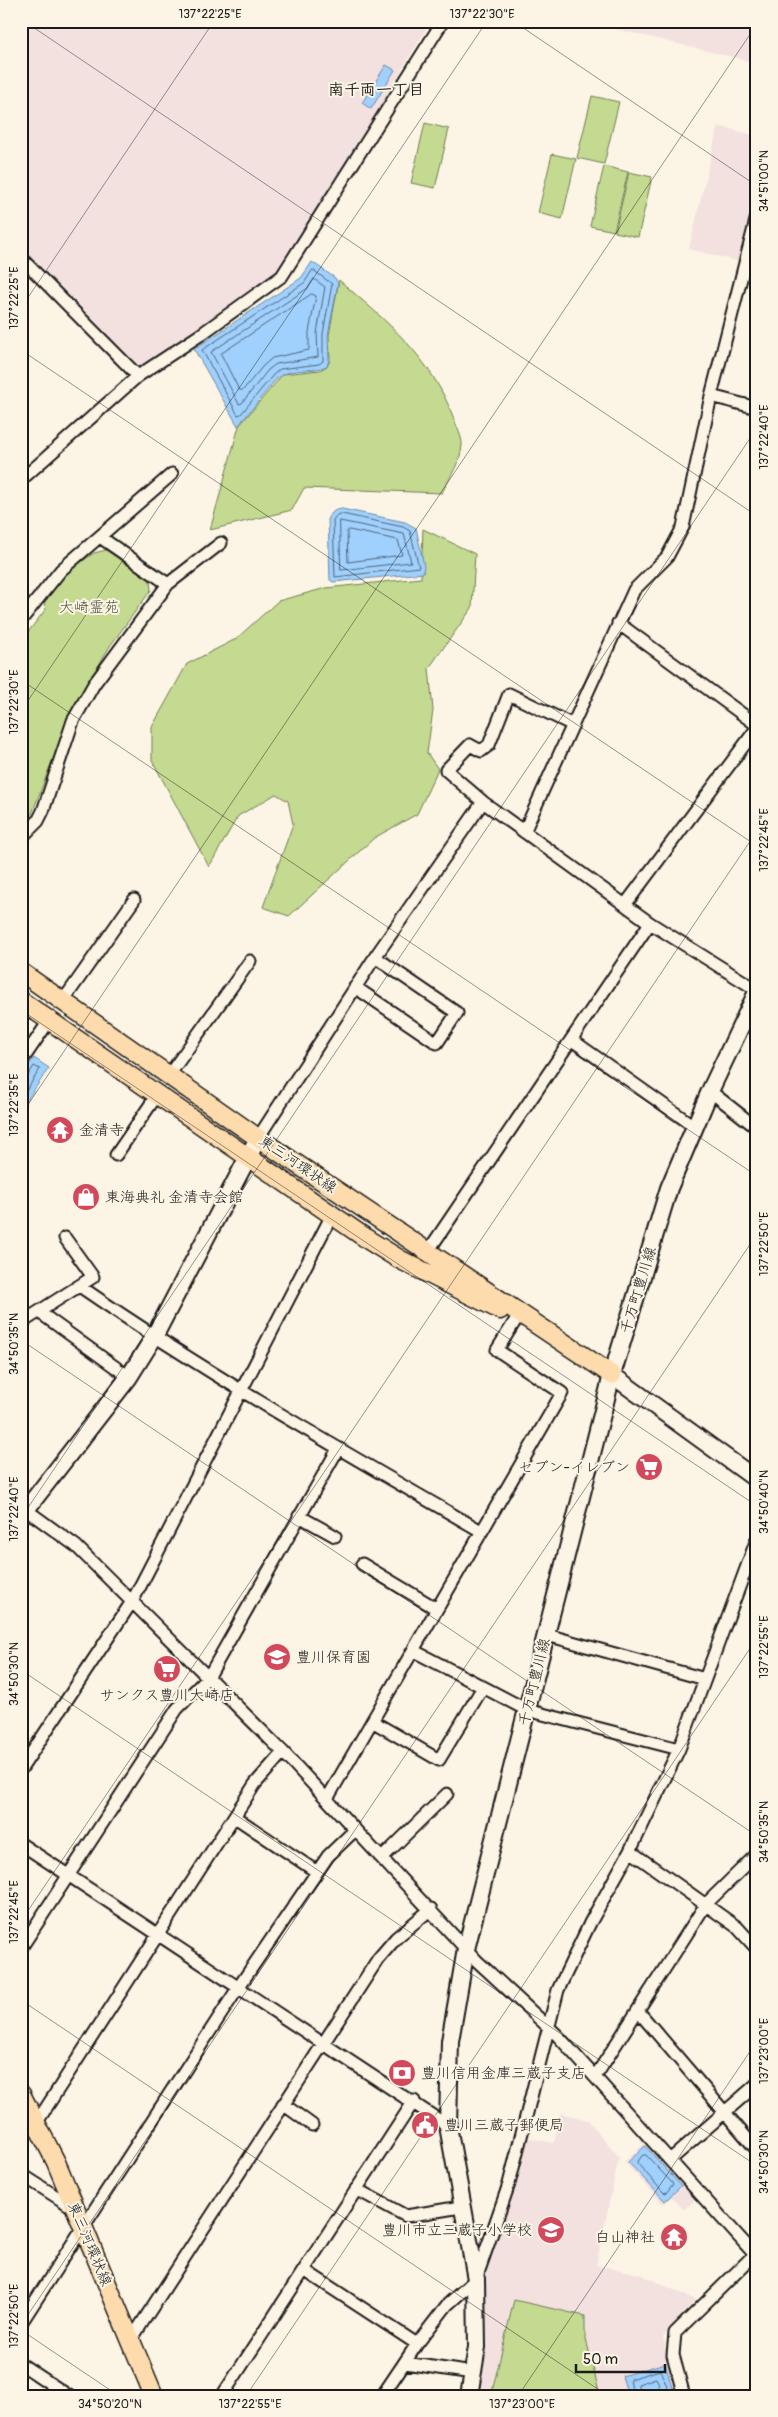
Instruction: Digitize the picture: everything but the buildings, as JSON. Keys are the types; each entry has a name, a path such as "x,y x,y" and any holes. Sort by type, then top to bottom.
{"main road":[{"name":"東三河環状線","path":"21,972 258,1138 429,1250 612,1375"},
{"name":"千万町豊川線","path":"469,2396 478,2326 476,2279 461,2207 448,2126 450,2041 466,1949 612,1375 669,1188 710,1091 757,991"},
{"name":"東三河環状線","path":"21,1001 398,1259 517,1318 578,1352"},
{"path":"23,1510 129,1377 154,1337 258,1138"},
{"path":"612,1375 757,1480"},
{"name":"東三河環状線","path":"21,2094 37,2122 154,2396"}],"street":[{"path":"21,480 138,376 200,335 282,276 443,21"},
{"path":"524,832 634,590 667,557 683,527 711,396 757,216"},
{"path":"21,258 138,376"},
{"path":"711,396 757,408"},
{"path":"21,620 61,570 172,474"},
{"path":"100,537 168,584"},
{"path":"21,838 43,812 72,721 90,691 168,584 221,543"},
{"path":"618,623 757,727 624,904"},
{"path":"573,725 509,694 489,745 481,751 470,745 446,770 484,802 650,923 757,991"},
{"path":"258,1138 375,957 484,802"},
{"path":"63,1001 134,900"},
{"path":"429,1250 650,923"},
{"path":"355,987 437,1043 457,1013 375,957"},
{"path":"168,1075 250,961"},
{"path":"21,1062 50,1021"},
{"path":"572,1040 695,1126"},
{"path":"710,1091 757,1128"},
{"path":"116,1154 157,1095"},
{"path":"21,1769 133,1600 242,1393 332,1215"},
{"path":"21,1323 93,1278 65,1238"},
{"path":"81,1287 154,1337 242,1393 482,1532"},
{"path":"39,1312 129,1377"},
{"path":"327,1799 562,1393 497,1350 517,1318"},
{"path":"21,1948 178,1709 209,1676 338,1449"},
{"path":"23,1510 76,1546 133,1600 284,1752 466,1949 548,2026 756,2254 675,2333 673,2355 684,2396"},
{"path":"299,1516 335,1536"},
{"path":"382,2396 417,2344 447,2306 476,2279 510,2184 558,1990 590,1922 630,1850 679,1749 757,1539"},
{"path":"362,1564 437,1609"},
{"path":"546,1635 705,1679"},
{"path":"414,1651 527,1710 679,1749"},
{"path":"372,1721 440,1760 483,1687"},
{"path":"37,2122 160,1935 255,1784 284,1752"},
{"path":"382,1858 448,1794"},
{"path":"235,1817 317,1872"},
{"path":"21,2324 238,1988 328,1856 355,1830"},
{"path":"21,1844 238,1988 414,2101 448,2126"},
{"path":"630,1850 737,1926 757,1949"},
{"path":"595,2077 706,1904 757,1854"},
{"path":"131,2340 378,1959 396,1938 431,1909"},
{"path":"638,2010 757,2150"},
{"path":"670,2160 757,2084"},
{"path":"222,2396 414,2101"},
{"path":"283,2104 312,2125"},
{"path":"21,2174 75,2209"},
{"path":"356,2189 406,2216 461,2207"},
{"path":"304,2270 417,2344"},
{"path":"405,2363 473,2373"},
{"path":"21,2364 69,2396"}],"shaded area":[{"path":"21,21 431,21 285,265 276,275 138,372 21,252"},
{"path":"582,21 757,21 757,63"},
{"path":"718,126 757,136 757,192 740,262 689,249"},
{"name":"豊川市立三蔵子小学校","path":"561,2113 588,2120 619,2157 596,2265 640,2274 696,2300 663,2337 677,2396 473,2396 480,2295 490,2255 520,2170 528,2138 554,2143"},
{"path":"645,2143 696,2199 684,2210 672,2197 663,2204 624,2162"}],"green space":[{"path":"592,96 619,102 604,164 577,158"},
{"path":"425,123 449,129 435,188 411,183"},
{"path":"552,154 576,159 562,219 538,213"},
{"path":"604,166 628,172 614,231 590,226"},
{"path":"629,172 652,177 638,237 615,232"},
{"path":"339,280 406,342 433,377 444,397 462,441 458,463 442,493 304,488 292,510 210,530 239,426 283,374 320,370 327,366 330,361 329,335"},
{"path":"423,529 475,554 472,608 429,668 433,710 427,753 438,769 417,814 374,838 289,916 263,907 293,824 288,801 276,794 238,816 209,867 152,760 152,727 187,664 236,639 278,601 326,588 421,578"},
{"name":"大崎霊苑","path":"106,550 150,580 151,590 110,646 70,714 28,824 21,819 21,641 46,609 44,603 61,576 94,553"},
{"path":"514,2300 585,2316 585,2335 600,2396 491,2396"}],"water":[{"path":"386,65 395,70 371,109 362,103"},
{"path":"312,262 335,278 338,283 328,335 329,360 327,366 288,372 277,378 238,426 194,349 301,278"},
{"path":"342,509 405,522 416,528 424,566 423,573 333,582 330,580 328,517 335,510"},
{"path":"34,1058 49,1068 23,1106 21,1076"},
{"path":"645,2146 681,2186 665,2201 628,2162"},
{"path":"665,2363 673,2391 659,2396 628,2396 622,2376"}],"place":[{"name":"金清寺","path":"60,1130"},
{"name":"東海典礼 金清寺会館","path":"86,1197"},
{"name":"セブン-イレブン","path":"649,1467"},
{"name":"豊川保育園","path":"277,1657"},
{"name":"サンクス豊川大崎店","path":"167,1669"},
{"name":"豊川信用金庫三蔵子支店","path":"402,2073"},
{"name":"豊川三蔵子郵便局","path":"425,2125"},
{"name":"豊川市立三蔵子小学校","path":"551,2230"},
{"name":"白山神社","path":"674,2237"}],"district":[{"name":"南千両一丁目","path":"376,89"}]}
